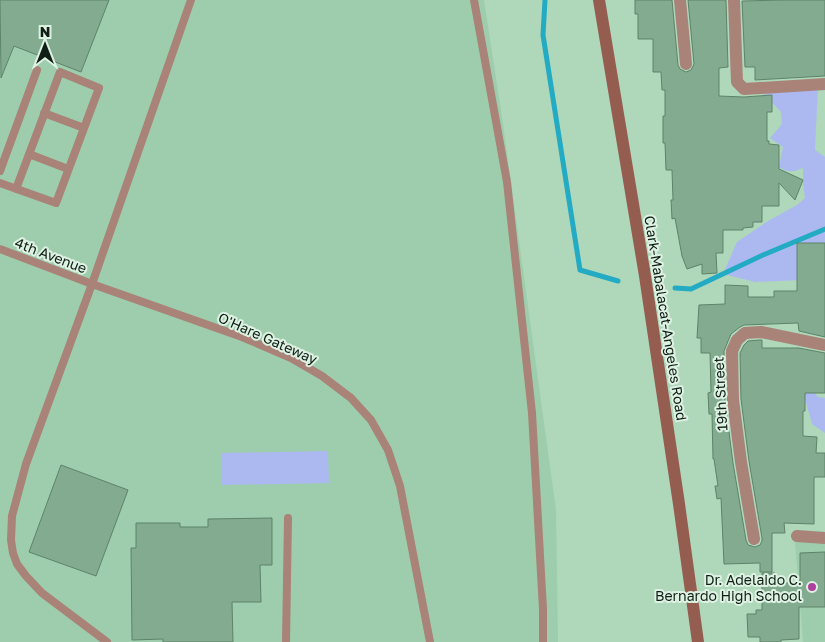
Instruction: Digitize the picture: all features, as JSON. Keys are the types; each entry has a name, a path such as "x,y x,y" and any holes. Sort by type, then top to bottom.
{"main road":[{"name":"Clark-Mabalacat-Angeles Road","path":"599,0 646,286 698,642"}],"street":[{"path":"680,0 686,64"},
{"path":"734,0 737,82 744,89 825,84"},
{"name":"19th Street","path":"754,539 733,400 732,351 736,340 745,333 761,332 825,345"},
{"path":"797,536 825,538"}],"lane":[{"path":"107,642 42,593 26,576 17,564 13,553 11,540 12,516 26,464 92,284 191,0"},
{"path":"474,0 507,182 532,413 543,609 543,642"},
{"path":"0,171 37,70"},
{"path":"0,184 56,203 99,88 60,72 16,189"},
{"path":"44,113 84,128"},
{"path":"29,154 68,169"},
{"name":"4th Avenue","path":"0,249 92,284"},
{"name":"O'Hare Gateway","path":"92,284 242,337 290,358 322,376 351,398 371,420 391,459 402,495 430,642"},
{"path":"286,642 288,518"}],"shaded area":[{"path":"0,0 484,0 556,510 558,642 0,642"},
{"path":"802,85 818,86 815,150 825,157 825,279 755,282 723,274 737,242 768,221 797,205 805,198 803,168 791,171 779,167 783,147 770,138 782,124 781,112 764,94 787,87 795,92"},
{"path":"804,386 809,387 818,397 825,398 825,433 812,424 804,395"},
{"path":"328,451 329,483 221,485 221,453"},
{"name":"Dr. Adelaido C. Bernardo High School","path":"795,541 825,543 825,642 803,642"}],"building":[{"path":"0,0 109,0 81,72 14,46 1,78"},
{"path":"635,0 672,0 678,65 680,69 686,72 691,70 694,64 688,0 726,0 728,67 719,68 719,96 772,95 772,112 767,112 767,141 769,141 769,144 779,145 779,169 803,180 795,200 779,183 779,206 762,206 762,222 753,222 753,227 743,228 743,230 723,230 723,253 716,253 717,273 702,274 702,264 687,269 682,256 675,218 672,219 672,170 666,170 665,143 663,143 665,90 662,90 661,72 653,72 653,39 638,39 638,14 635,14"},
{"path":"825,0 825,76 755,80 755,67 745,67 742,1"},
{"path":"797,243 825,243 825,337 799,331 798,323 744,325 731,334 724,351 725,401 733,463 746,540 748,545 755,547 760,545 762,538 741,399 740,353 748,341 762,340 762,348 799,348 825,353 825,393 805,393 805,411 803,411 803,436 817,437 816,453 825,453 825,477 814,477 814,524 784,523 785,533 772,533 772,572 760,572 760,563 724,564 721,498 717,499 715,486 718,486 713,459 712,414 709,414 708,393 711,392 710,353 701,353 701,338 697,338 699,305 725,304 725,285 748,286 748,297 774,297 774,291 797,291"},
{"path":"61,465 128,490 96,576 29,552"},
{"path":"272,518 272,565 260,565 261,602 232,602 233,642 163,642 163,639 132,640 131,548 136,548 136,523 180,523 180,527 208,527 208,519"},
{"path":"825,552 825,607 799,607 799,639 781,640 781,642 760,642 760,637 748,637 747,614 756,614 756,610 762,610 762,573 775,573 775,583 800,583 800,553"}],"waterway":[{"path":"545,0 543,35 580,270 618,281"},
{"path":"675,288 691,289 763,255 825,229"}],"place":[{"name":"Dr. Adelaido C. Bernardo High School","path":"812,587"}]}
